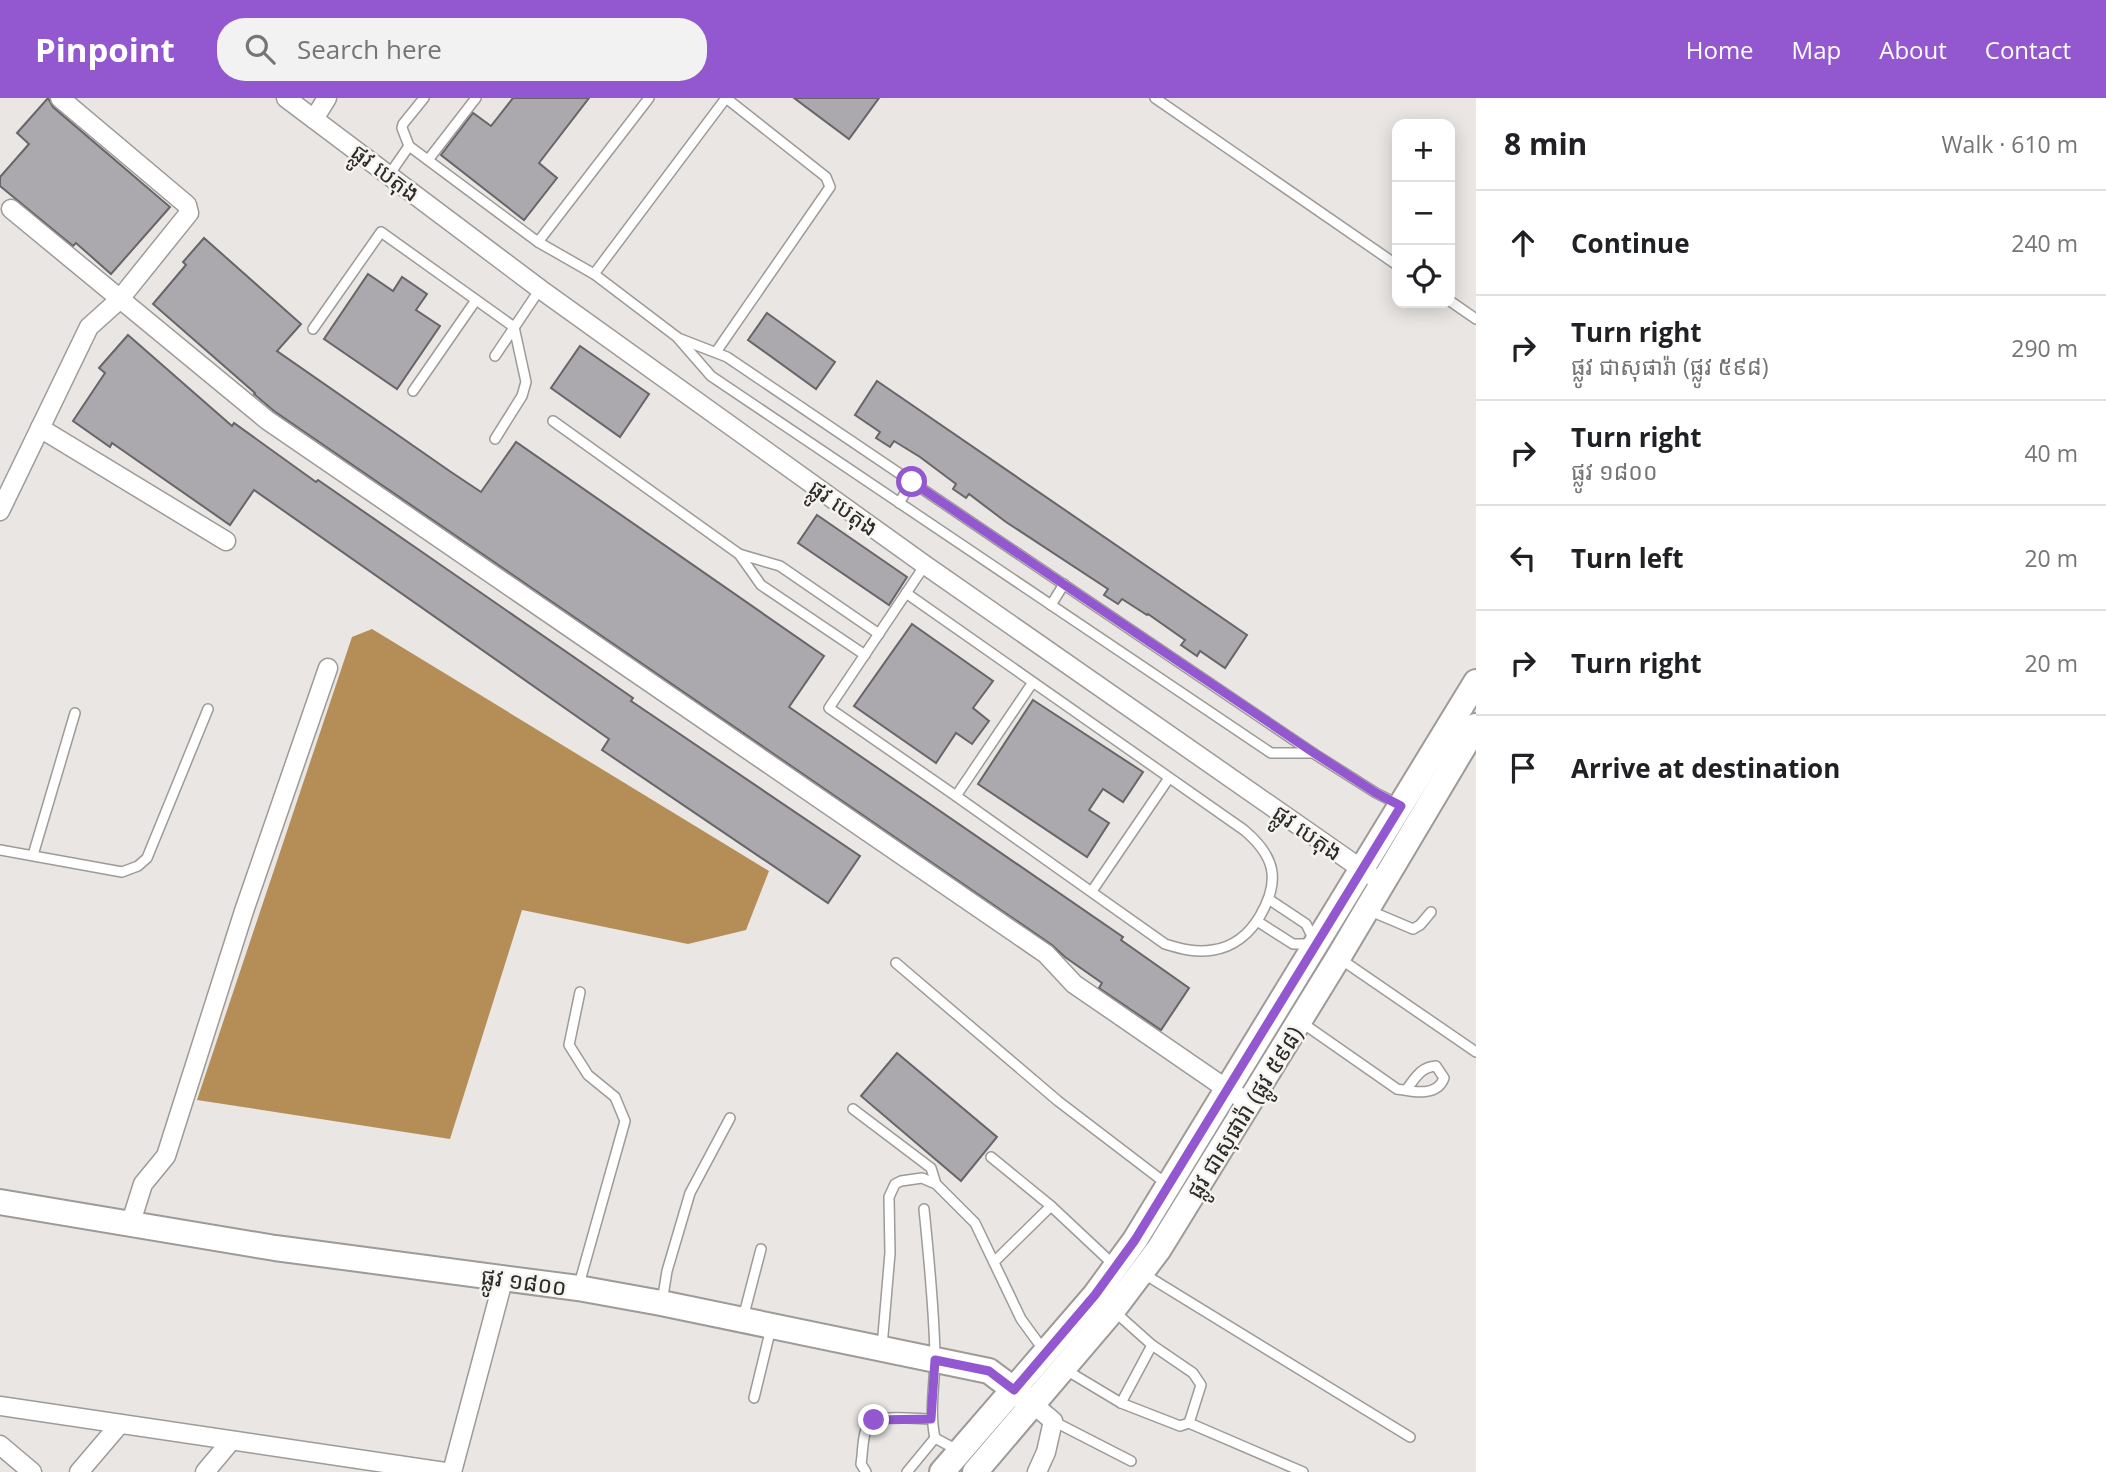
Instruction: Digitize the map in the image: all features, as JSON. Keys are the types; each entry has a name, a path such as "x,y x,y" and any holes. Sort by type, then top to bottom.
{"main road":[{"name":"ផ្លូវ ជាសុផារ៉ា (ផ្លូវ ៥៩៨)","path":"975,1472 1024,1397 1054,1361 1104,1303 1142,1273 1250,1103 1382,883 1410,812 1476,682"},
{"name":"ផ្លូវ ជាសុផារ៉ា (ផ្លូវ ៥៩៨)","path":"1104,1303 1116,1267 1169,1186 1361,870 1476,726"},
{"name":"ផ្លូវ ១៨០០","path":"0,1202 275,1248 504,1277 662,1303 989,1371 1024,1397"},
{"name":"ផ្លូវ ជាសុផារ៉ា (ផ្លូវ ៥៩៨)","path":"942,1472 960,1451 1024,1397"}],"street":[{"path":"0,511 89,327 119,300 189,213 187,205 60,98"},
{"name":"ផ្លូវ បេតុង","path":"286,98 540,289 925,565 1382,883"},
{"path":"314,119 327,98"},
{"path":"11,209 267,421 1046,954 1074,984 1250,1103"},
{"path":"40,428 226,541"},
{"path":"131,1222 143,1184 166,1156 244,911 328,668"},
{"path":"452,1472 504,1277"},
{"path":"1024,1397 1053,1421 1046,1452 1037,1472"},
{"path":"0,1406 445,1472"},
{"path":"79,1472 120,1424"},
{"path":"205,1472 231,1441"},
{"path":"0,1445 32,1472"},
{"path":"331,1472 344,1458"}],"lane":[{"path":"424,98 403,124 409,146 538,242 594,274 677,337 711,376 1270,753 1314,753"},
{"path":"428,160 476,98"},
{"path":"538,242 649,98"},
{"path":"594,274 726,98 825,177 830,187 716,352"},
{"path":"1155,98 1392,262"},
{"path":"389,174 409,146"},
{"path":"313,329 381,232 514,327 526,382 522,396 495,439"},
{"path":"495,356 540,289"},
{"path":"413,391 476,300"},
{"path":"1455,304 1476,319"},
{"path":"677,337 727,357 1314,753 1410,812"},
{"path":"553,421 739,554 761,585 865,655"},
{"path":"899,503 912,482"},
{"path":"739,554 780,566 880,634"},
{"path":"906,593 1258,841 1268,856 1274,884 1270,900 1248,933 1232,944 1216,950 1194,951 1165,944 829,708 880,634 906,593 925,565"},
{"path":"1051,605 1064,584"},
{"path":"957,796 1033,682"},
{"path":"0,850 122,872 138,866 147,858 208,709"},
{"path":"33,855 75,713"},
{"path":"1092,891 1169,778"},
{"path":"1345,896 1366,909 1413,929 1431,912"},
{"path":"1270,900 1306,924 1316,944 1476,1052"},
{"path":"1257,921 1293,944 1316,944"},
{"path":"896,963 1058,1101 1169,1186"},
{"path":"578,1288 625,1121 615,1097 588,1075 569,1045 580,992"},
{"path":"1280,1006 1390,1085 1406,1090"},
{"path":"853,1109 931,1168 936,1184"},
{"path":"662,1303 667,1270 691,1193 730,1118"},
{"path":"991,1157 1051,1206 1116,1267"},
{"path":"881,1348 890,1253 889,1197 895,1184 922,1178 936,1184 975,1223 1021,1319 1054,1361 1121,1403 1180,1426 1189,1423 1303,1472"},
{"path":"994,1262 1051,1206"},
{"path":"924,1209 932,1292 935,1360 931,1419 935,1438"},
{"path":"743,1320 761,1249"},
{"path":"1142,1273 1410,1437"},
{"path":"1104,1303 1152,1345 1193,1373 1201,1385 1189,1423"},
{"path":"754,1398 772,1325"},
{"path":"1121,1403 1152,1345"},
{"path":"866,1472 862,1464 867,1428 871,1422 880,1418 931,1419"},
{"path":"1053,1421 1131,1461"},
{"path":"935,1438 960,1451"},
{"path":"906,1472 935,1438"}],"shaded area":[{"path":"372,629 769,871 746,930 688,944 522,910 450,1139 197,1100 352,637"}],"building":[{"path":"48,98 53,107 170,207 111,274 76,243 73,246 0,186 0,177 29,144 17,133"},
{"path":"513,98 589,98 539,163 557,178 524,220 441,155 473,113 491,126"},
{"path":"794,98 879,98 849,139"},
{"path":"204,238 301,324 277,351 451,472 481,492 516,442 824,656 789,707 1123,937 1121,940 1189,988 1161,1030 1099,988 1102,983 1052,945 274,411 153,304 186,265 183,262"},
{"path":"368,274 393,291 402,277 427,294 416,310 440,326 397,389 324,339"},
{"path":"767,313 835,362 816,389 748,340"},
{"path":"128,335 232,426 234,423 316,482 318,480 633,698 631,701 860,856 828,903 602,750 609,739 254,490 230,525 112,443 110,447 73,421 105,373 99,368"},
{"path":"580,346 649,394 620,437 551,388"},
{"path":"877,381 1247,635 1225,668 1200,651 1197,656 1181,645 1185,640 1148,614 1122,599 1118,604 1104,595 1108,589 1006,522 969,494 966,498 953,489 956,484 920,457 894,441 890,447 876,438 880,432 855,415"},
{"path":"817,515 907,577 889,605 798,543"},
{"path":"912,624 993,681 973,708 989,721 972,744 956,733 936,763 854,706"},
{"path":"1033,700 1143,772 1123,802 1103,789 1089,810 1109,823 1087,857 978,784"},
{"path":"897,1053 997,1137 961,1181 861,1096"}],"route":[{"path":"874,1420 931,1419 935,1360 989,1371 1014,1390 1046,1353 1095,1295 1135,1240 1401,806 1314,753 912,482"}]}
